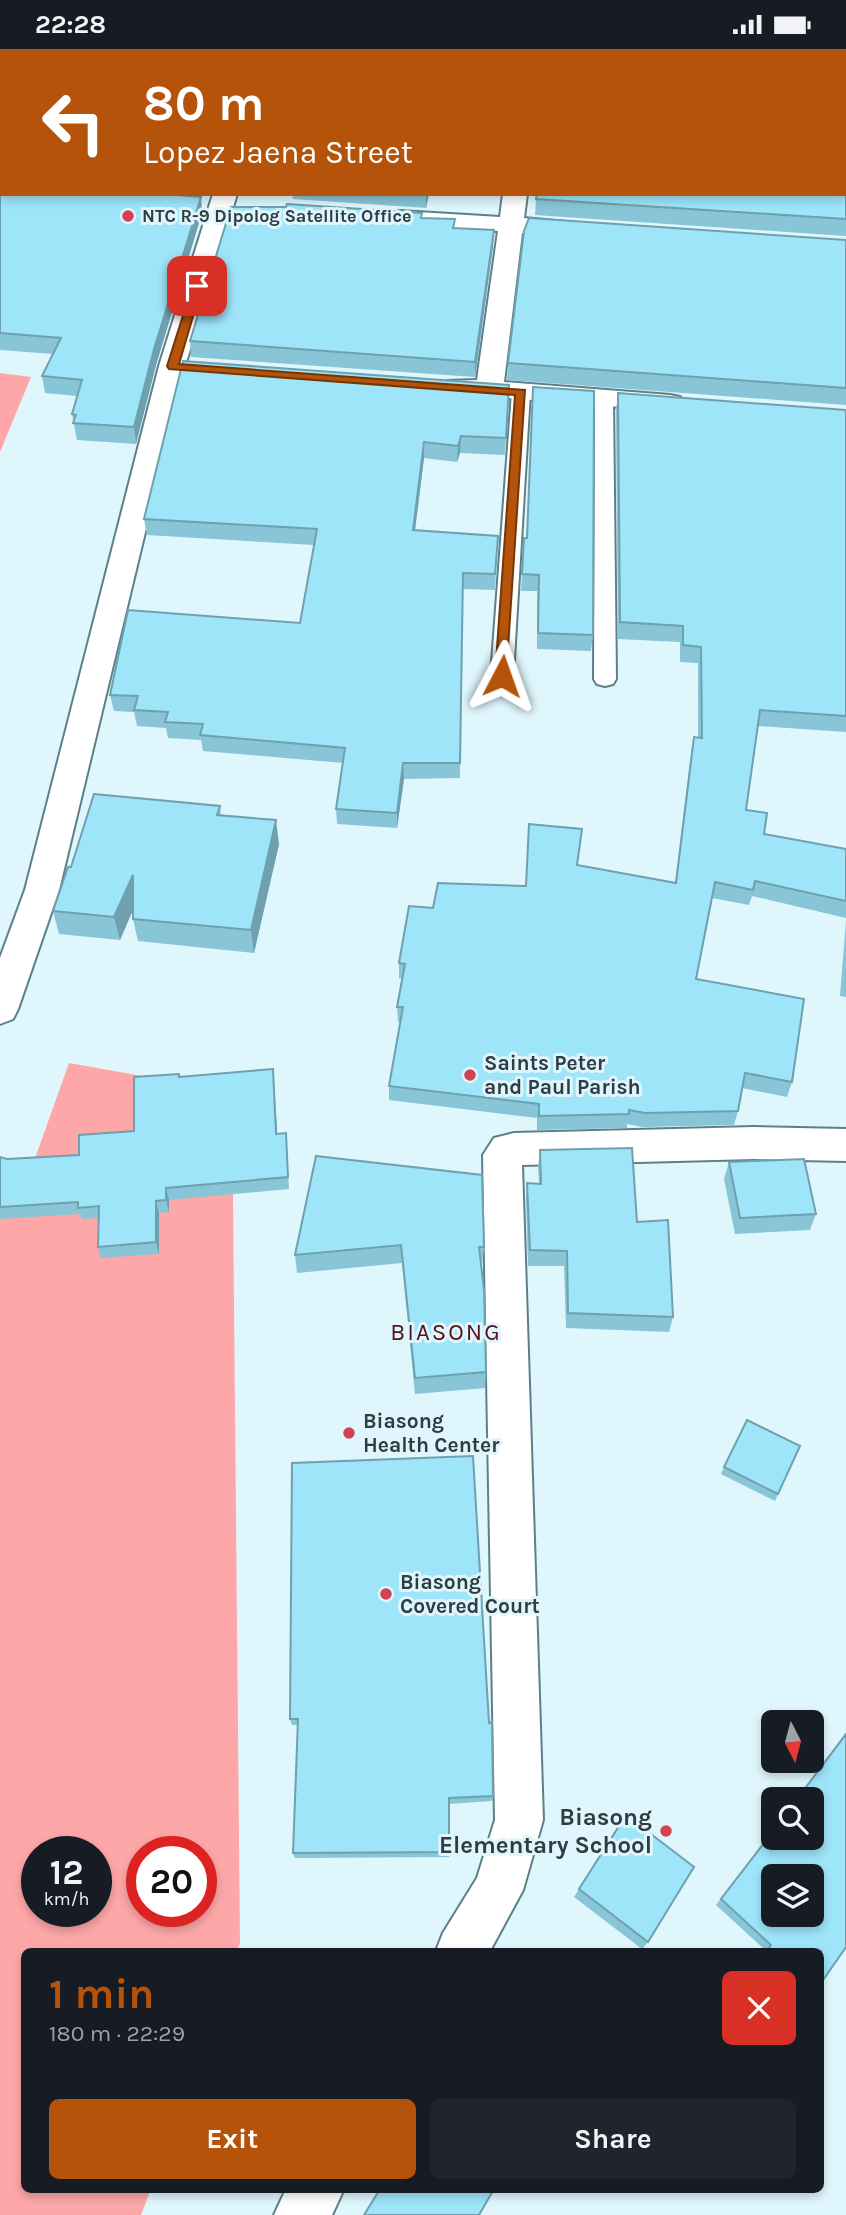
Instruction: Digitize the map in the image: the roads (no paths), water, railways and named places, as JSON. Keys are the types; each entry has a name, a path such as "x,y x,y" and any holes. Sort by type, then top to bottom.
{"street":[{"path":"489,390 515,196"},
{"path":"0,1009 42,890 186,367 223,200"},
{"path":"195,204 223,200 249,208"},
{"path":"373,216 595,230"},
{"path":"434,386 698,405"},
{"path":"463,1948 498,1890 519,1820 502,1155 514,1149 754,1143 846,1145"},
{"path":"301,2215 315,2193"}],"lane":[{"path":"502,676 521,392"},
{"path":"604,398 605,679"}],"place":[{"name":"NTC R-9 Dipolog Satellite Office","path":"128,216"},
{"name":"Saints Peter and Paul Parish","path":"470,1075"},
{"name":"Biasong Health Center","path":"349,1433"},
{"name":"Biasong Covered Court","path":"386,1594"},
{"name":"Biasong Elementary School","path":"666,1831"}],"district":[{"name":"BIASONG","path":"446,1332"}]}
